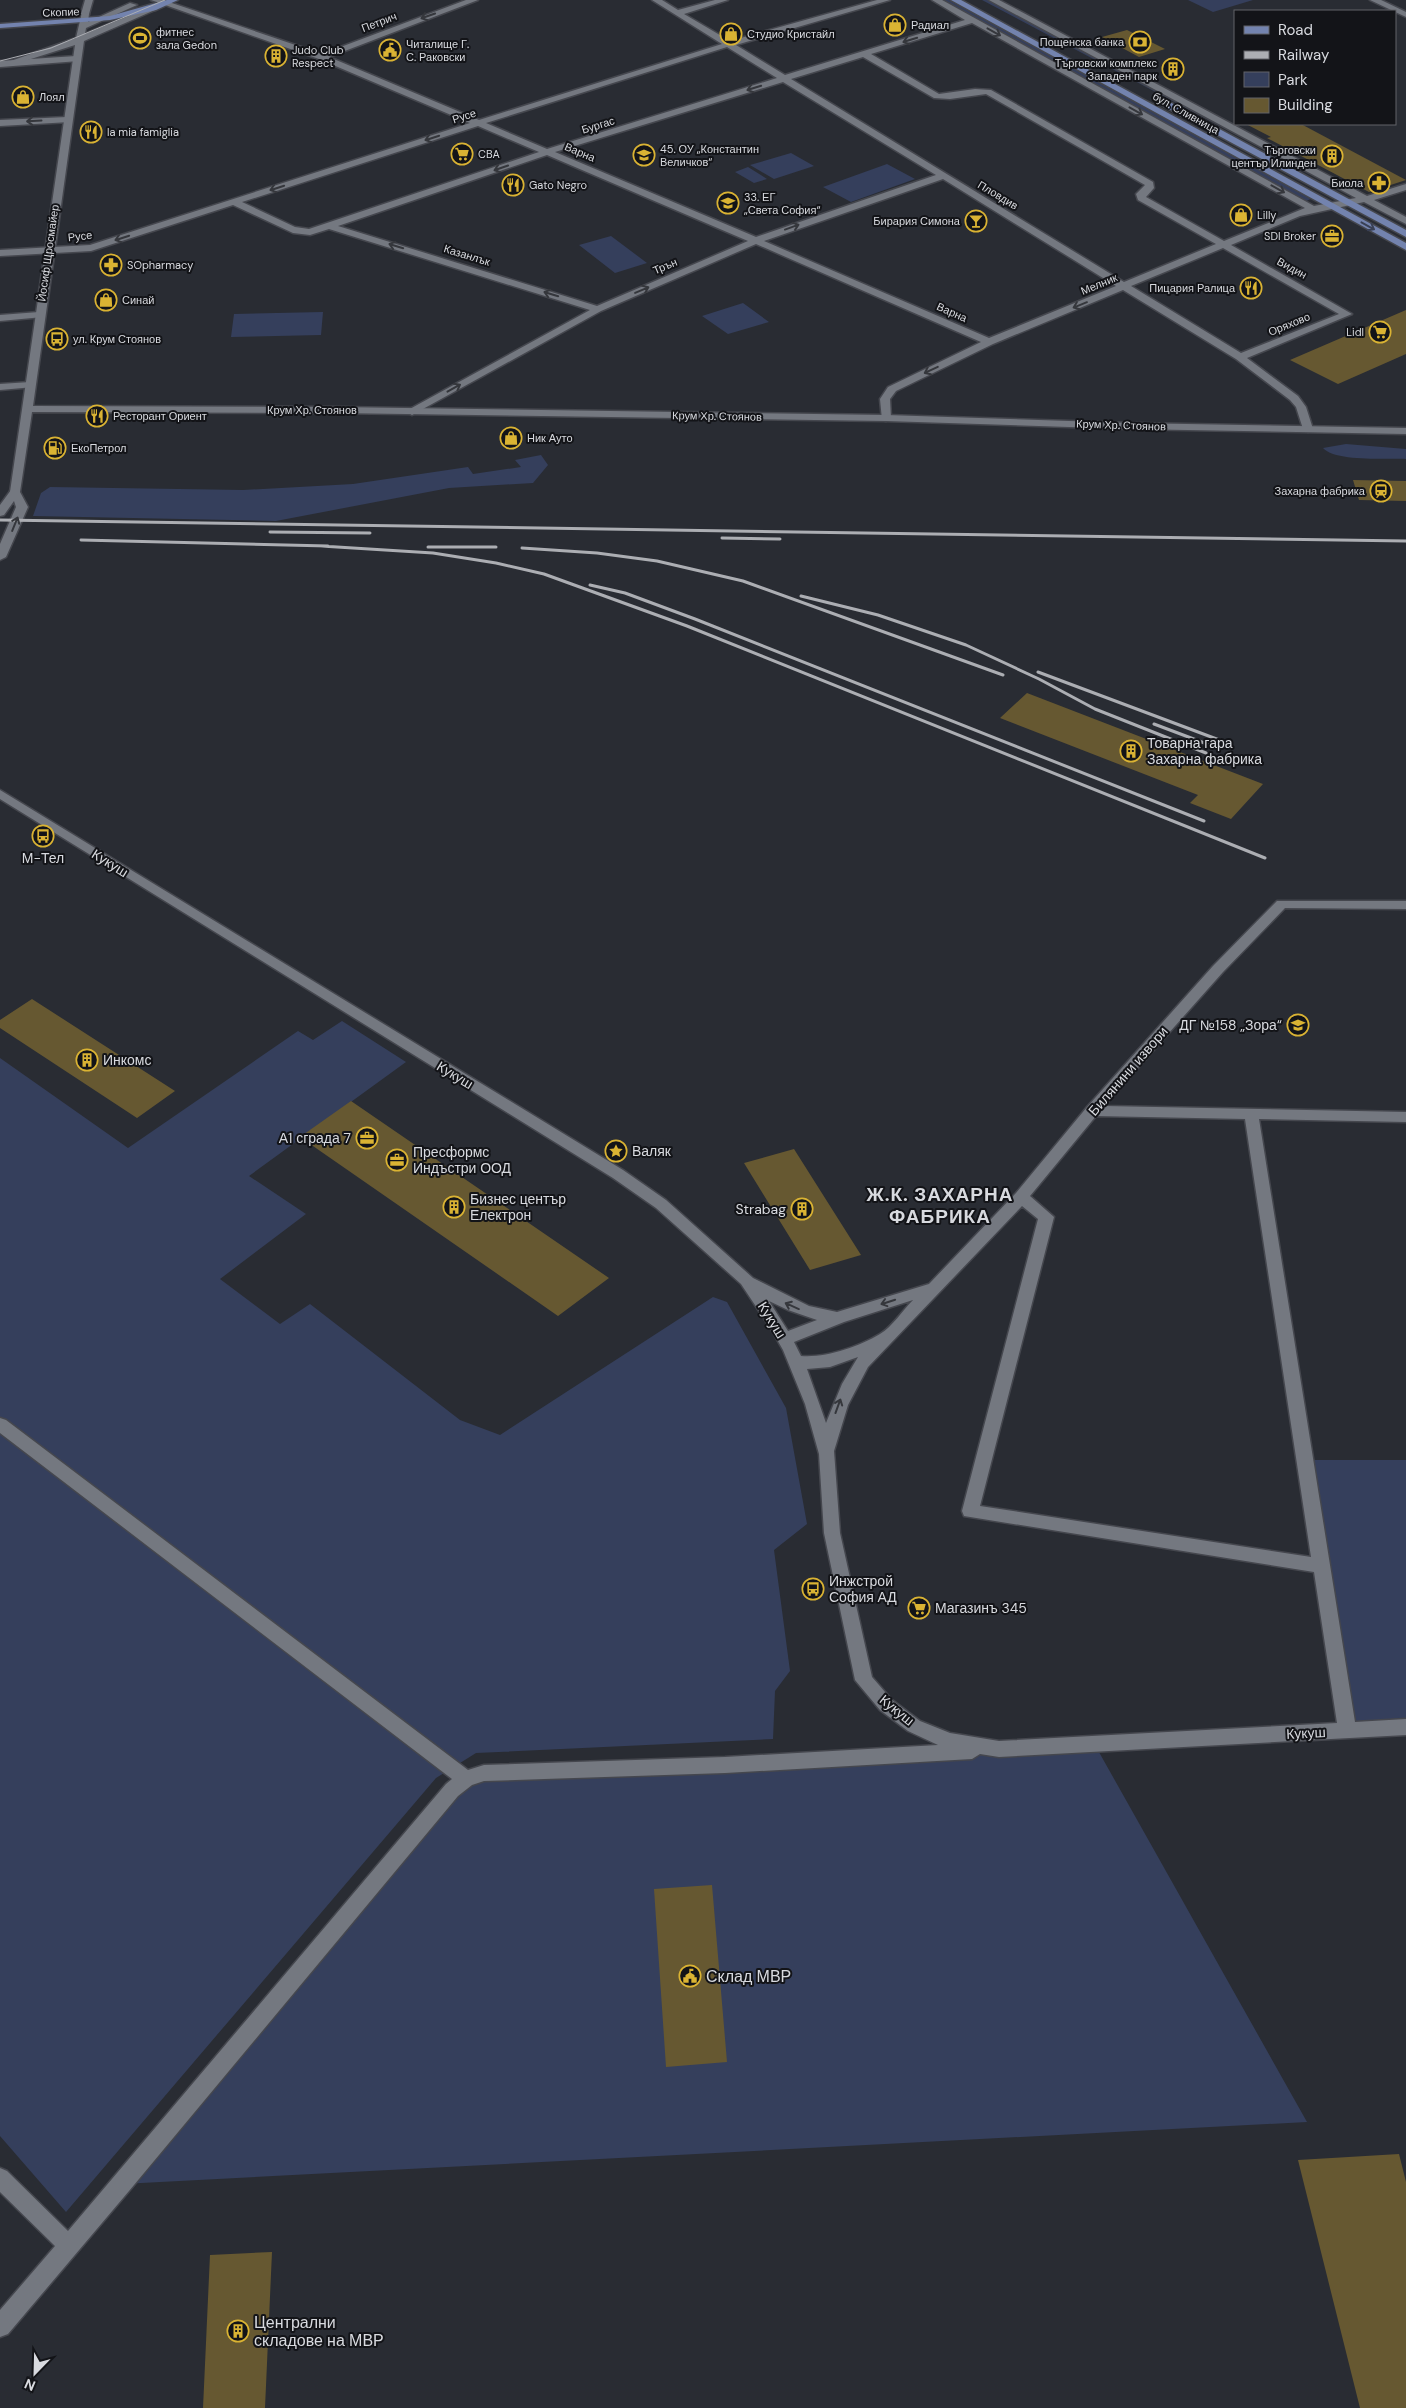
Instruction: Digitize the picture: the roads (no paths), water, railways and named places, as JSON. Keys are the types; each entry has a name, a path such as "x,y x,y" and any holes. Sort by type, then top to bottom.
{"main road":[{"name":"Скопие","path":"0,26 83,21 133,6 146,0"},
{"name":"бул. Сливница","path":"955,0 1406,247"},
{"name":"бул. Сливница","path":"974,0 1406,234"},
{"name":"Скопие","path":"96,21 151,10 170,2"},
{"name":"Скопие","path":"0,17 83,21"}],"street":[{"name":"Йосиф Щросмайер","path":"15,492 76,59 89,0"},
{"name":"Варна","path":"155,0 170,2 322,57 756,241 988,342"},
{"name":"Петрич","path":"322,57 474,0"},
{"name":"Пловдив","path":"656,0 1240,357 1294,398 1301,408 1308,429"},
{"path":"677,13 724,0"},
{"name":"Русе","path":"0,252 90,248 727,45 886,0"},
{"name":"бул. Сливница","path":"936,0 1313,209"},
{"name":"бул. Сливница","path":"993,0 1406,221"},
{"path":"1374,0 1395,10"},
{"path":"83,21 96,21 133,6"},
{"path":"5,64 43,54 151,10"},
{"name":"Бургас","path":"234,202 298,232 310,232 547,152 973,20"},
{"name":"Видин","path":"864,54 937,96 949,97 974,91 988,92 1150,184 1149,188 1141,194 1141,198 1347,314"},
{"path":"5,64 76,59"},
{"path":"0,123 67,120"},
{"name":"Трън","path":"412,412 598,309 756,241 943,176"},
{"name":"Мелник","path":"886,418 885,399 892,389 988,342 1313,209 1367,199 1406,187"},
{"name":"Казанлък","path":"330,226 598,309"},
{"name":"Оряхово","path":"1240,357 1347,314"},
{"path":"0,318 39,315"},
{"path":"0,387 30,385"},
{"name":"Крум Хр. Стоянов","path":"27,409 886,418 1406,431"},
{"path":"0,492 15,492"},
{"path":"0,513 15,492"},
{"path":"0,557 22,507 15,492"},
{"name":"Кукуш","path":"0,794 618,1174 661,1204 746,1280 785,1339 813,1404 827,1454 832,1533 864,1680 886,1705 914,1726 948,1741 999,1749 1406,1727"},
{"name":"Билянини извори","path":"827,1454 836,1412 844,1392 862,1363 1021,1198 1092,1112 1218,969 1282,904 1406,906"},
{"path":"1092,1112 1406,1117"},
{"path":"1251,1114 1347,1731"},
{"path":"1021,1198 1046,1217 970,1511 1322,1566"},
{"name":"Билянини извори","path":"746,1280 774,1298 798,1309 819,1316 838,1318"},
{"name":"Билянини извори","path":"785,1339 838,1318 935,1288"},
{"name":"Билянини извори","path":"796,1362 817,1364 832,1362 888,1336"},
{"path":"0,1424 466,1779"},
{"path":"0,2326 452,1790 466,1779 484,1773 725,1765 999,1749"},
{"path":"0,2178 69,2246"}],"tram line":[{"path":"0,61 51,48 165,0"}],"railway":[{"path":"0,520 1406,541"},
{"path":"270,532 370,533"},
{"path":"722,538 780,539"},
{"path":"81,540 328,546"},
{"path":"321,546 433,553 496,563 544,574 687,626 1265,858"},
{"path":"428,547 496,547"},
{"path":"522,548 597,553 657,561 743,581 1003,675"},
{"path":"590,585 625,593 695,619 1204,821"},
{"path":"801,596 878,615 966,645 1039,679 1095,709 1206,753"},
{"path":"1038,672 1222,741"},
{"path":"1154,724 1215,747"}],"place":[{"name":"Радиал","path":"895,25"},
{"name":"Студио Кристайл","path":"731,34"},
{"name":"фитнес зала Gedon","path":"140,38"},
{"name":"Пощенска банка","path":"1140,42"},
{"name":"Читалище Г. С. Раковски","path":"390,50"},
{"name":"Judo Club Respect","path":"276,56"},
{"name":"Търговски комплекс Западен парк","path":"1173,69"},
{"name":"Лоял","path":"23,97"},
{"name":"la mia famiglia","path":"91,132"},
{"name":"CBA","path":"462,154"},
{"name":"45. ОУ „Константин Величков“","path":"644,155"},
{"name":"Търговски център Илинден","path":"1332,156"},
{"name":"Биола","path":"1379,183"},
{"name":"Gato Negro","path":"513,185"},
{"name":"33. ЕГ „Света София“","path":"728,203"},
{"name":"Lilly","path":"1241,215"},
{"name":"Бирария Симона","path":"976,221"},
{"name":"SDI Broker","path":"1332,236"},
{"name":"SOpharmacy","path":"111,265"},
{"name":"Пицария Ралица","path":"1251,288"},
{"name":"Синай","path":"106,300"},
{"name":"Lidl","path":"1380,332"},
{"name":"ул. Крум Стоянов","path":"57,339"},
{"name":"Ресторант Ориент","path":"97,416"},
{"name":"Ник Ауто","path":"511,438"},
{"name":"ЕкоПетрол","path":"55,448"},
{"name":"Захарна фабрика","path":"1381,491"},
{"name":"Товарна гара Захарна фабрика","path":"1131,751"},
{"name":"М-Тел","path":"43,836"},
{"name":"ДГ №158 „Зора“","path":"1298,1025"},
{"name":"Инкомс","path":"87,1060"},
{"name":"А1 сграда 7","path":"367,1138"},
{"name":"Валяк","path":"616,1151"},
{"name":"Пресформс Индъстри ООД","path":"397,1160"},
{"name":"Бизнес център Електрон","path":"454,1207"},
{"name":"Strabag","path":"802,1209"},
{"name":"Инжстрой София АД","path":"813,1589"},
{"name":"Магазинъ 345","path":"919,1608"},
{"name":"Склад МВР","path":"690,1976"},
{"name":"Централни складове на МВР","path":"238,2331"}],"district":[{"name":"Ж.К. ЗАХАРНА ФАБРИКА","path":"940,1205"}]}
